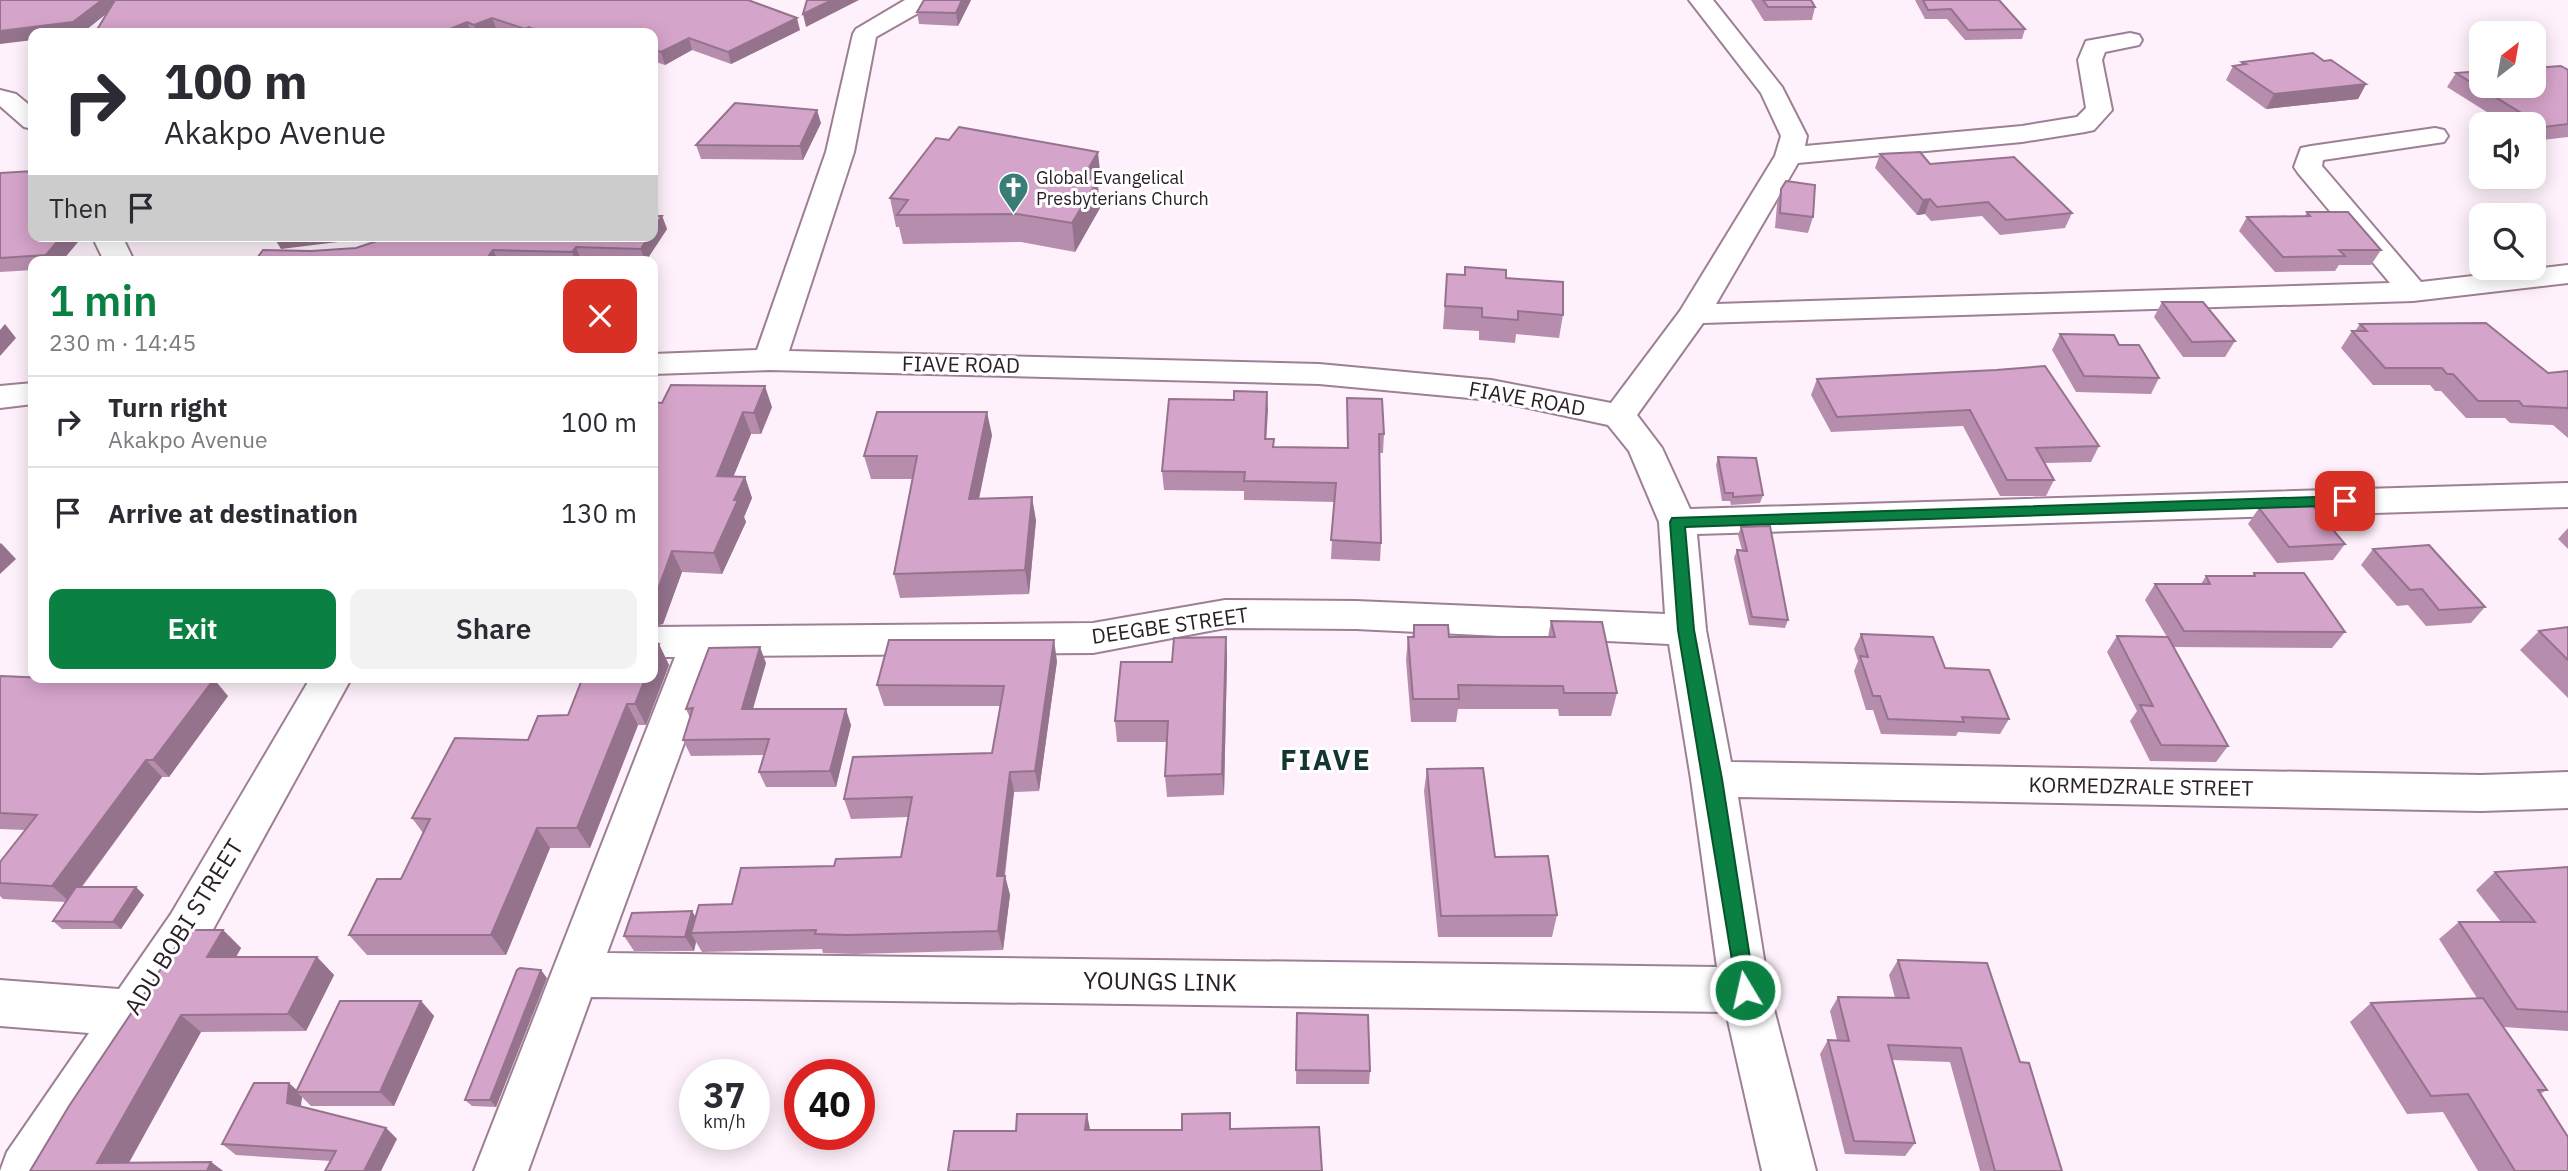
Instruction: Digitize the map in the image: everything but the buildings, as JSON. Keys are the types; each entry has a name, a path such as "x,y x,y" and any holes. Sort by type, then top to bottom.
{"street":[{"path":"770,360 840,152 865,33 912,7 918,0"},
{"path":"1702,0 1773,92 1794,136 1789,156 1694,314 1619,416 1645,448 1677,522 1686,630 1713,779 1745,990 1789,1171"},
{"path":"1789,156 2022,134 2085,124 2099,110 2090,60 2095,46 2130,40"},
{"path":"0,99 7,99 28,117"},
{"path":"2413,292 2308,167 2311,154 2435,136"},
{"path":"1694,314 2413,292 2568,274"},
{"name":"FIAVE ROAD","path":"658,365 770,360 1320,374 1492,390 1619,416"},
{"path":"0,397 28,394"},
{"path":"1677,522 2568,495"},
{"name":"DEEGBE STREET","path":"658,642 1093,638 1225,614 1356,615 1686,630"},
{"path":"501,1171 701,642"},
{"name":"ADU BOBI STREET","path":"26,1171 188,929 329,683"},
{"name":"KORMEDZRALE STREET","path":"1713,779 2467,793 2568,790"},
{"name":"YOUNGS LINK","path":"575,975 1745,990"},
{"path":"0,1003 131,1013"}],"place":[{"name":"Global Evangelical Presbyterians Church","path":"1013,215"}],"district":[{"name":"FIAVE","path":"1326,760"}],"route":[{"path":"1745,990 1713,779 1686,630 1677,522 2345,501"}]}
